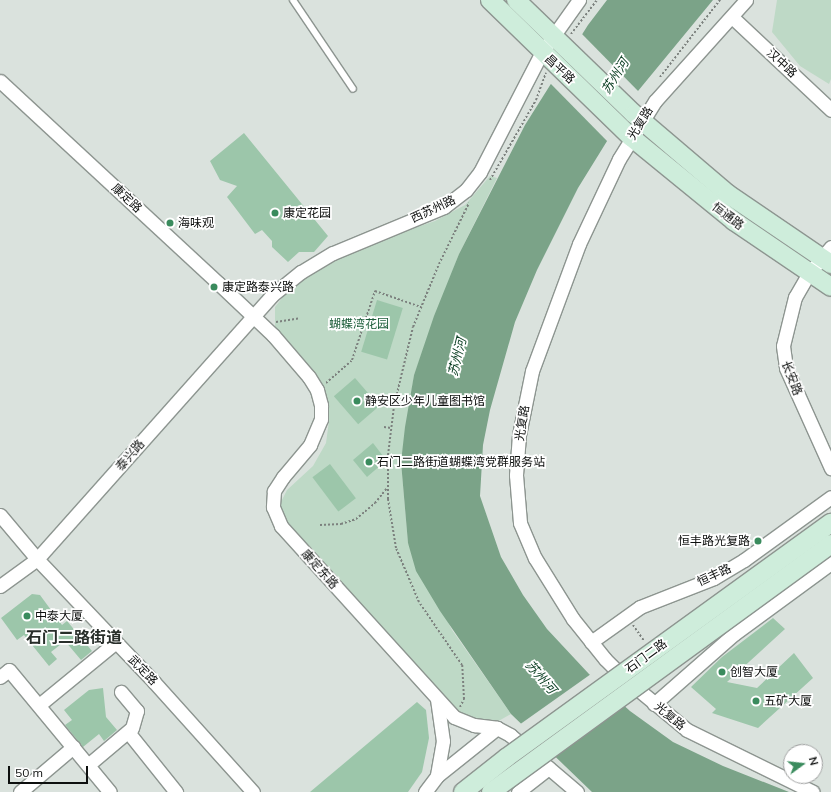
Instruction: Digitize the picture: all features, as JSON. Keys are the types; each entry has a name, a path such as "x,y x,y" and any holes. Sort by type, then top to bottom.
{"main road":[{"name":"昌平路","path":"490,0 627,134"},
{"name":"昌平路","path":"516,0 557,41 638,117"},
{"name":"恒通路","path":"638,117 728,194 828,256"},
{"name":"恒通路","path":"627,134 734,221 831,287"},
{"name":"石门二路","path":"463,792 652,651 831,523"},
{"name":"石门二路","path":"491,792 831,544"}],"street":[{"name":"西苏州路","path":"252,316 287,282 318,261 361,239 444,207 482,180 546,56 557,41 579,0"},
{"name":"光复路","path":"746,0 655,101 638,117 627,134 579,244 532,372 519,435 516,475 520,523 538,564 591,642 622,677 687,730 813,792"},
{"name":"汉中路","path":"732,17 830,105"},
{"name":"康定路","path":"0,81 252,316"},
{"name":"长安路","path":"828,256 810,273 795,297 784,333 783,354 786,368 831,468"},
{"name":"康定东路","path":"252,316 296,360 317,390 321,405 317,432 274,491 275,517 454,717 474,725 496,728 510,735 577,792"},
{"name":"泰兴路","path":"0,586 37,559 252,316"},
{"name":"恒丰路","path":"591,642 626,616 658,598 724,572 831,497"},
{"name":"武定路","path":"0,515 37,559 116,642 253,792"},
{"path":"654,704 734,634 831,563"},
{"path":"39,705 116,642"},
{"path":"0,677 9,670 110,792"},
{"path":"88,765 132,728 137,711 121,692"},
{"path":"437,699 443,741 437,776"},
{"path":"425,792 437,776 496,728"},
{"path":"128,732 176,792"},
{"path":"20,792 73,747"},
{"path":"518,792 549,768"}],"lane":[{"path":"293,0 353,89"}],"path":[{"path":"557,41 597,0"},
{"path":"656,82 720,0"},
{"path":"454,717 464,699 462,665 419,602 396,548 388,487 391,428 404,364 421,307 482,180 493,177 536,100 546,56"},
{"path":"317,390 352,360 375,291 421,307"},
{"path":"275,322 300,318"},
{"path":"384,427 391,428"},
{"path":"320,525 340,524 356,518 375,503 388,487"},
{"path":"626,616 652,651"}],"green space":[{"path":"777,0 831,0 831,79 829,84 800,66 772,32"},
{"name":"蝴蝶湾花园","path":"490,176 497,178 459,254 414,375 401,462 408,543 452,630 511,714 495,723 457,714 280,516 281,502 287,490 313,466 326,443 329,421 325,394 320,383 275,328 275,307 294,283 331,260 372,242 435,221 465,205"}],"water":[{"name":"苏州河","path":"607,0 713,0 638,91 578,188 537,270 515,322 490,410 483,445 480,496 501,557 523,595 547,629 589,674 630,711 673,742 723,766 789,792 592,792 511,714 440,611 416,571 408,543 401,462 405,427 414,375 434,316 459,254 525,125 588,25"}],"pier":[{"path":"581,33 640,93 608,142 550,83"},
{"path":"591,674 626,705 552,758 519,725"}],"building":[{"name":"康定花园","path":"244,133 328,236 314,252 299,252 288,262 272,247 272,241 262,230 255,234 227,197 237,186 220,180 210,161"},
{"path":"377,300 403,308 387,360 361,352"},
{"name":"静安区少年儿童图书馆","path":"355,378 379,406 358,424 334,396"},
{"name":"石门二路街道蝴蝶湾党群服务站","path":"373,443 383,456 382,464 367,477 353,460"},
{"path":"330,464 356,498 338,512 312,477"},
{"path":"32,594 40,595 62,625 67,621 92,651 81,660 65,641 51,652 57,659 49,666 24,635 17,640 1,618"},
{"path":"773,618 785,629 727,682 757,688 794,653 813,678 758,728 712,713 716,709 691,687 722,657"},
{"path":"103,688 106,717 117,730 104,741 99,734 83,747 65,725 72,720 64,710 89,690"},
{"path":"417,702 426,710 429,738 422,772 408,792 310,792"}],"place":[{"name":"康定花园","path":"275,213"},
{"name":"海味观","path":"170,223"},
{"name":"康定路泰兴路","path":"214,287"},
{"name":"静安区少年儿童图书馆","path":"357,401"},
{"name":"石门二路街道蝴蝶湾党群服务站","path":"369,462"},
{"name":"恒丰路光复路","path":"758,541"},
{"name":"中泰大厦","path":"27,616"},
{"name":"创智大厦","path":"722,672"},
{"name":"五矿大厦","path":"756,701"}],"district":[{"name":"石门二路街道","path":"74,637"}]}
